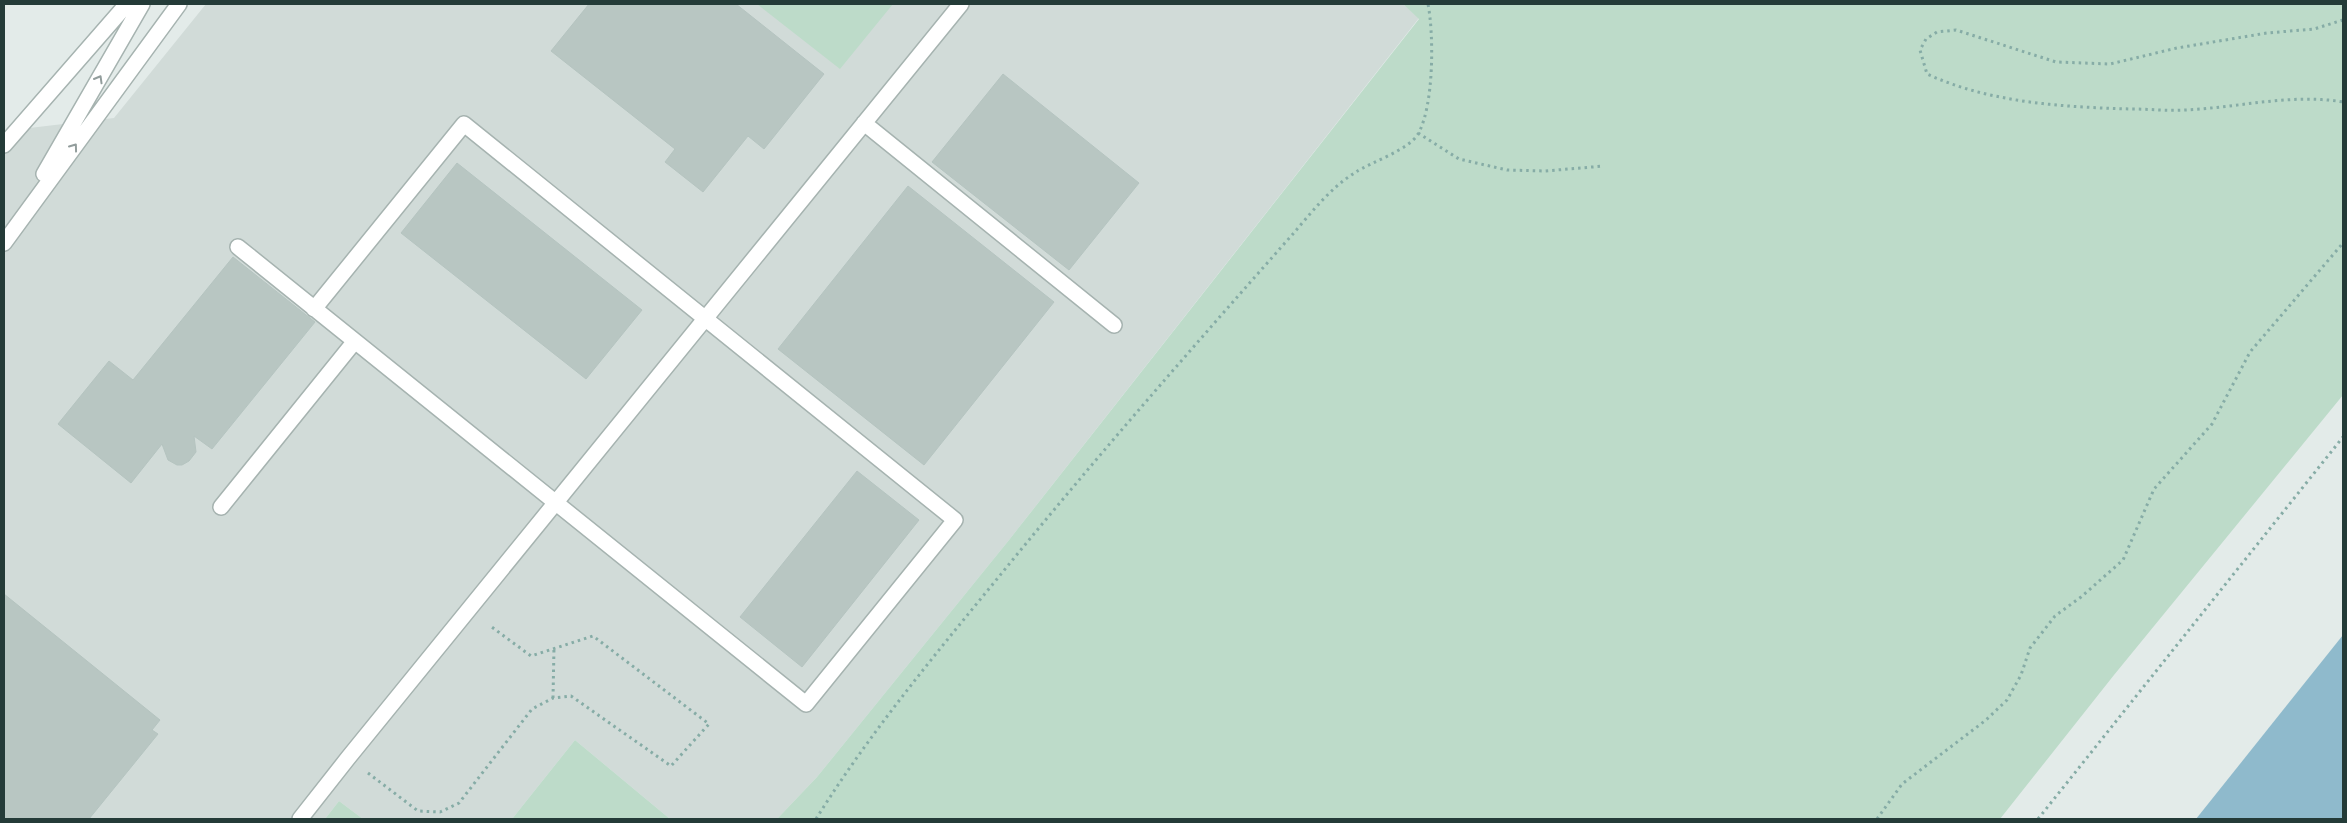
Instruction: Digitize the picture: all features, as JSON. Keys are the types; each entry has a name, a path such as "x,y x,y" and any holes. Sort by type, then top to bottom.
{"street":[{"path":"4,145 128,4"},
{"path":"4,243 142,4"},
{"path":"4,243 179,4"},
{"path":"300,819 961,4"},
{"path":"238,247 314,309 555,503 806,704 955,520 464,124 314,309"},
{"path":"864,124 1114,325"},
{"path":"221,507 355,342"}],"path":[{"path":"816,819 838,784 906,690 1167,376 1318,205 1355,172 1389,156 1418,133 1428,102 1431,23 1428,4"},
{"path":"2343,20 2314,29 2267,33 2177,48 2110,64 2056,62 1956,30 1937,32 1926,39 1920,50 1927,74 1942,81 1979,92 2070,107 2184,110 2277,101 2343,102"},
{"path":"1418,133 1459,159 1507,170 1545,171 1604,166"},
{"path":"1877,819 1902,784 1986,720 2007,700 2022,675 2030,648 2055,616 2081,597 2123,560 2154,489 2212,424 2250,352 2343,243"},
{"path":"2038,819 2343,437"},
{"path":"348,758 418,811 440,812 459,803 532,709 553,698 571,696 672,766 709,724 593,636 554,647 531,656 468,610"},
{"path":"553,698 554,647"}],"shaded area":[{"path":"206,4 1403,4 1419,18 1009,540 817,777 777,819 670,819 575,740 512,819 363,819 339,801 325,819 4,819 4,131 114,118"}],"green space":[{"path":"757,4 893,4 840,69"},
{"path":"1403,4 2343,4 2343,395 2114,675 2000,819 777,819 817,777 1009,540 1419,19"},
{"path":"575,740 670,819 512,819"},
{"path":"339,801 363,819 325,819"}],"water":[{"path":"2343,635 2343,819 2196,819"}],"building":[{"path":"589,4 736,4 824,74 764,149 748,136 703,192 665,162 675,149 551,51"},
{"path":"1003,74 1139,183 1069,270 932,162"},
{"path":"457,163 642,310 586,379 401,233"},
{"path":"908,186 1054,302 924,465 778,349"},
{"path":"233,257 315,322 212,449 194,436 196,452 189,461 182,465 177,465 168,460 162,444 131,483 58,424 109,361 133,380"},
{"path":"857,471 919,520 802,667 740,617"},
{"path":"4,594 160,720 152,730 158,734 89,819 4,819"}]}
